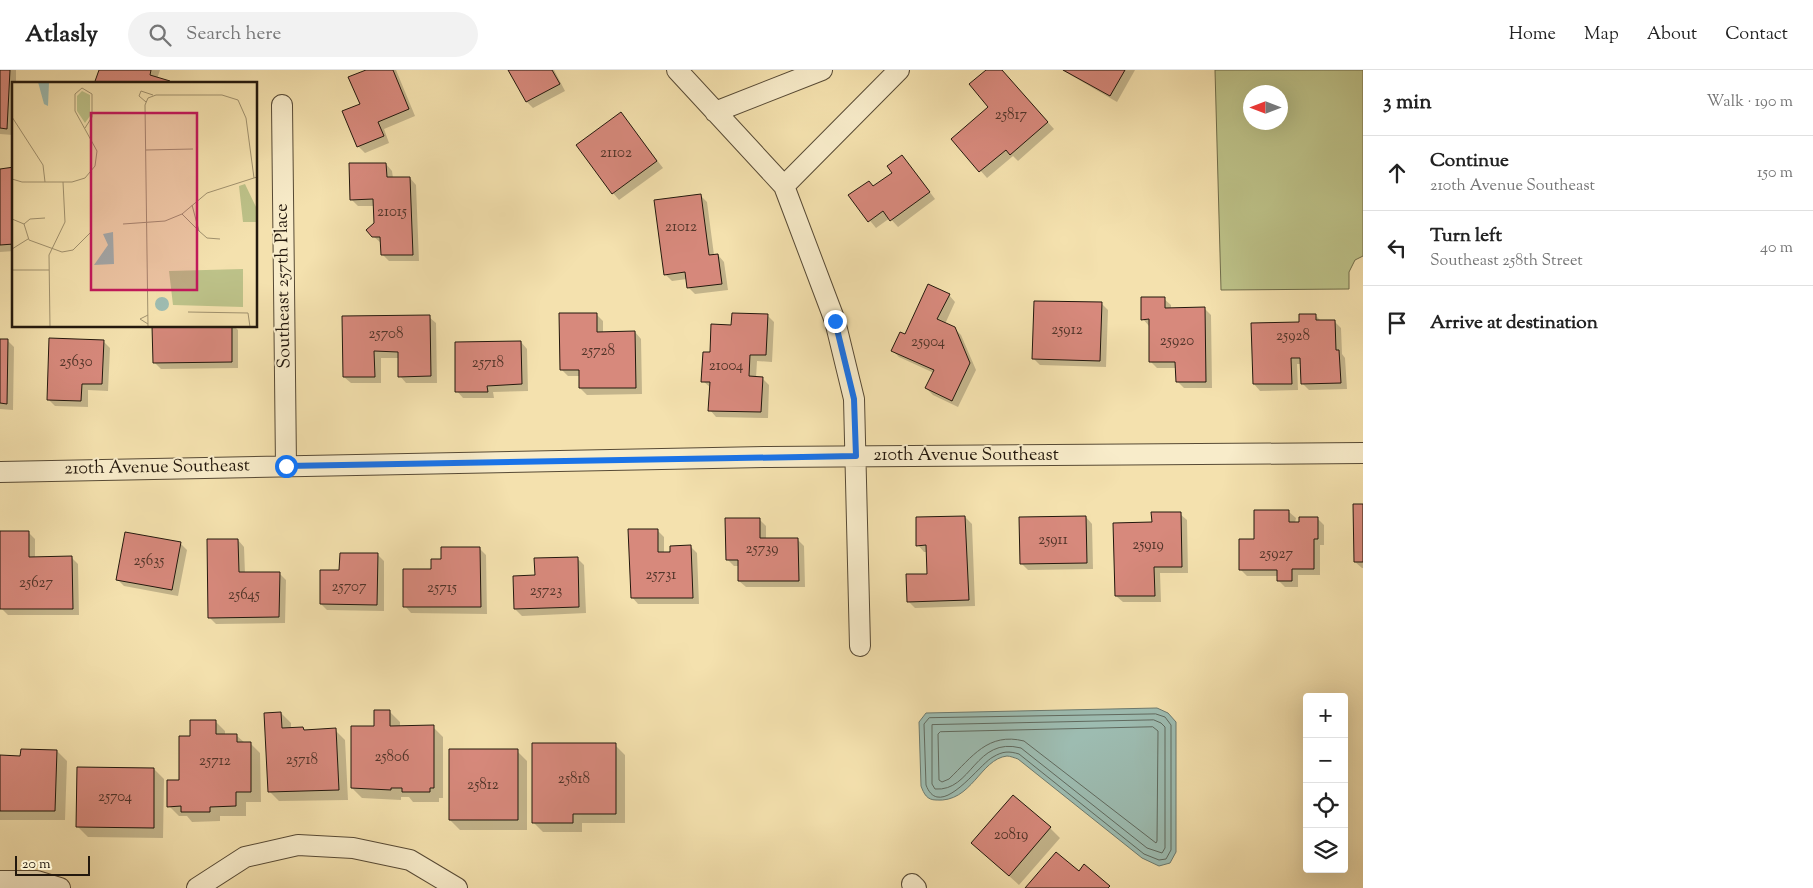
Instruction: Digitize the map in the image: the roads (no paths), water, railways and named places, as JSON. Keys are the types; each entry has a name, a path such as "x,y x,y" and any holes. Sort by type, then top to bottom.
{"street":[{"path":"676,70 784,186 835,321 854,399 860,646"},
{"path":"715,112 822,70"},
{"path":"784,186 899,70"},
{"name":"Southeast 257th Place","path":"282,105 286,466"},
{"name":"210th Avenue Southeast","path":"0,472 856,456 1363,453"},
{"path":"196,888 244,857 298,845 353,848 410,860 458,888"},
{"path":"0,881 38,881 60,888"}],"water":[{"path":"1157,708 1168,713 1176,722 1176,852 1170,863 1159,866 1142,858 1018,759 1012,757 1007,756 998,759 967,788 958,795 948,799 930,799 921,786 919,722 926,713"}]}
